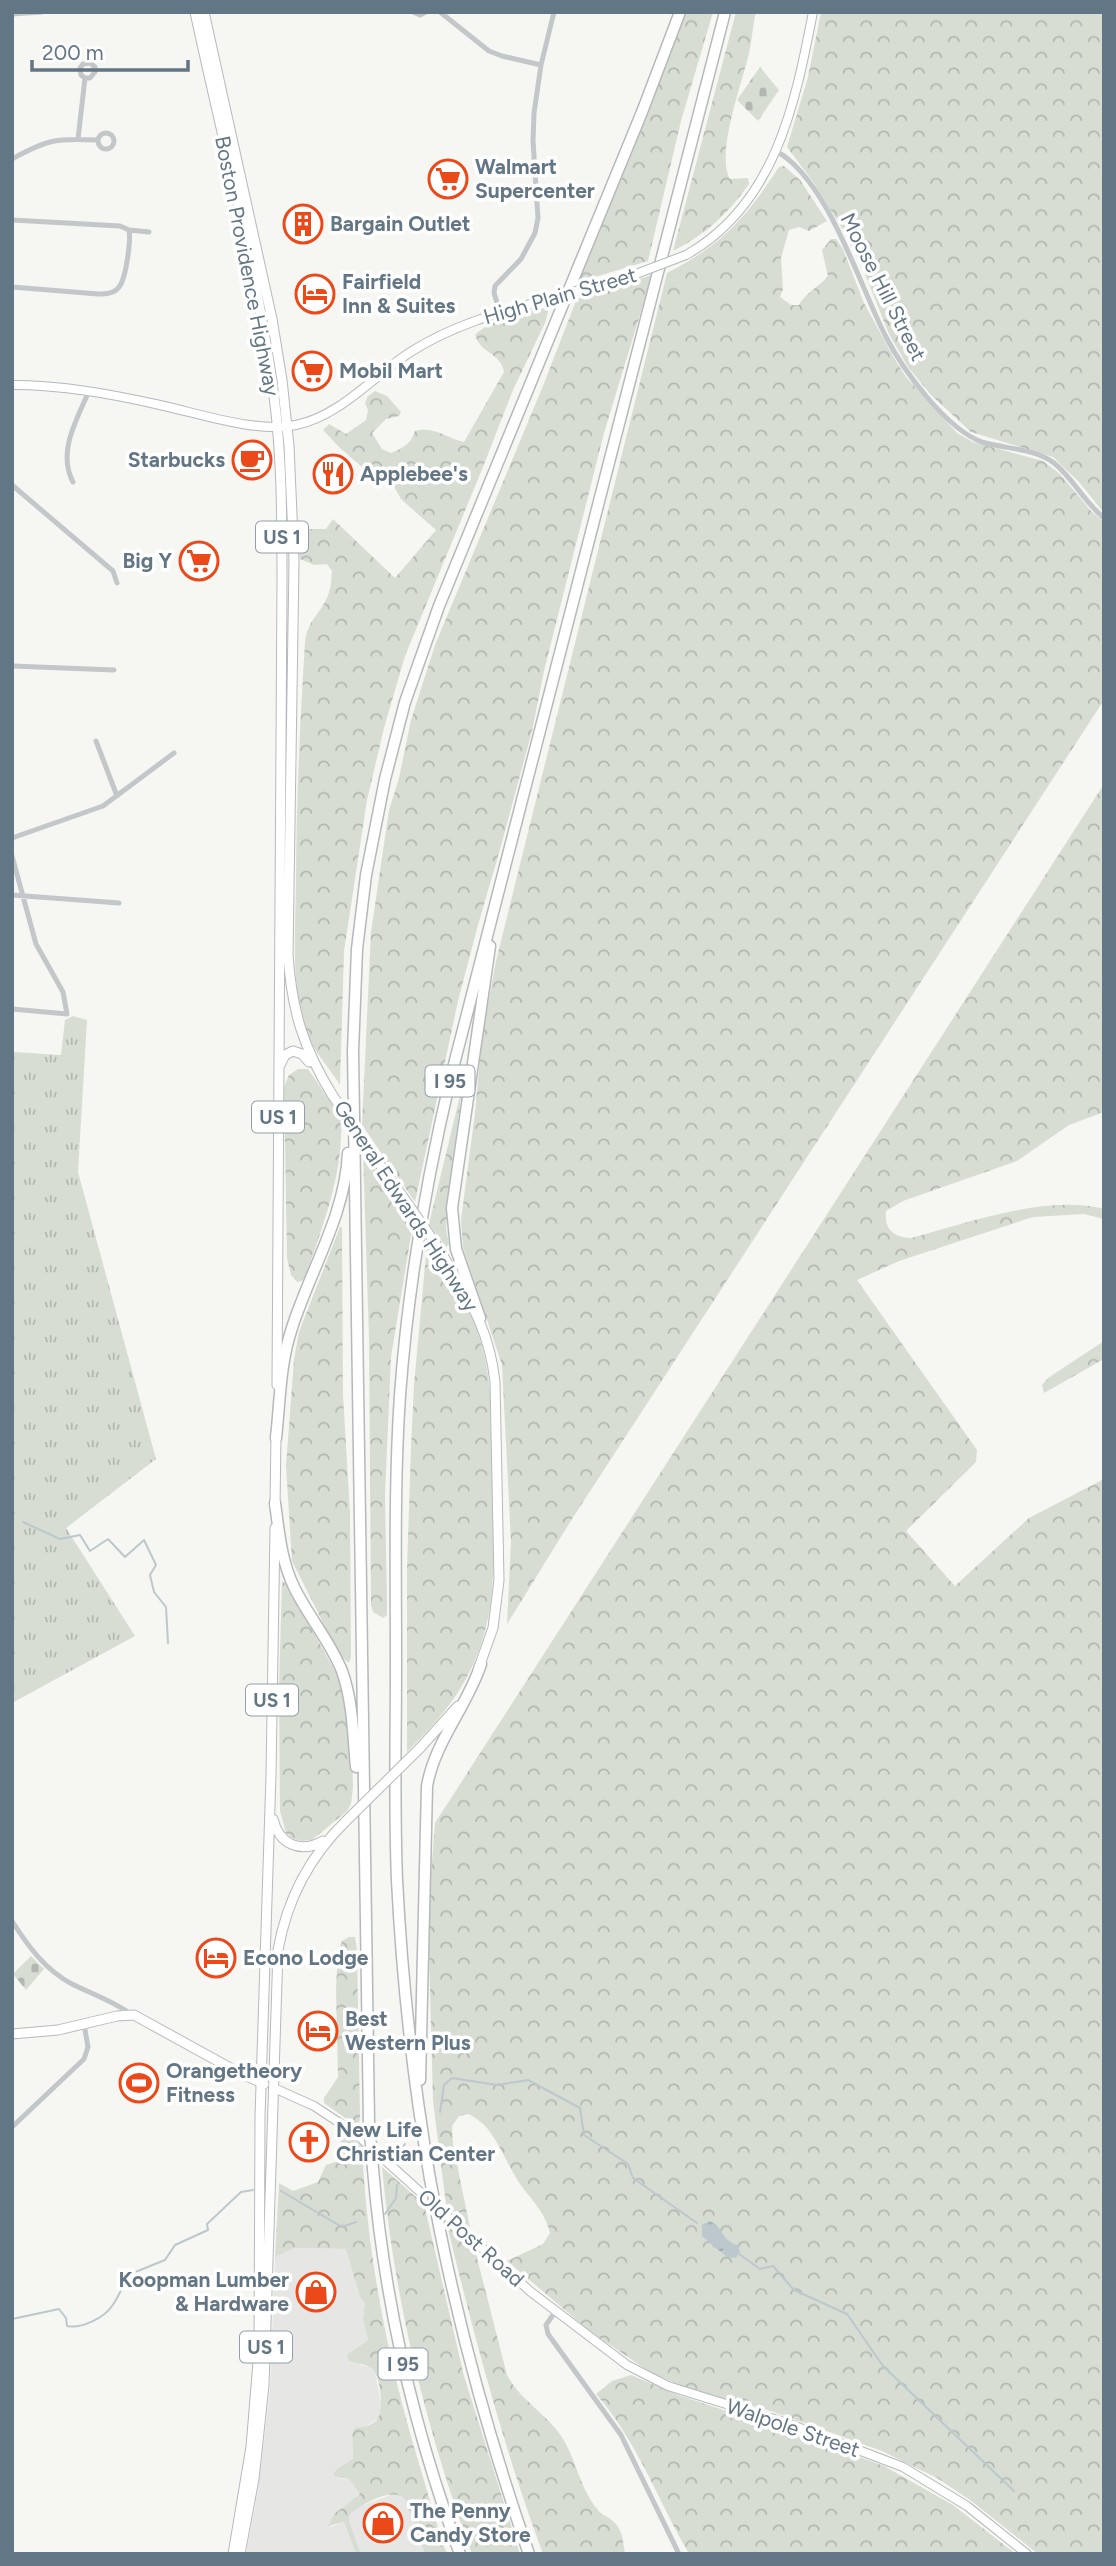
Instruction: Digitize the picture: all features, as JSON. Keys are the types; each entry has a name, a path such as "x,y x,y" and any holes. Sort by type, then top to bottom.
{"highway":[{"name":"I 95","path":"460,2554 424,2445 401,2356 381,2247 369,2123 353,1021 361,912 376,819 402,712 443,597 642,112 680,12"},
{"name":"I 95","path":"529,2554 481,2405 456,2308 430,2179 404,1989 397,1857 396,1524 400,1404 408,1313 423,1204 446,1095 725,12"},
{"path":"480,1318 456,1249 452,1213 493,913"},
{"path":"276,1438 286,1347 336,1215 354,1122"},
{"path":"275,1503 289,1576 336,1659 346,1685 363,1812"},
{"path":"419,2107 426,1786 437,1750 468,1696 481,1664"}],"main road":[{"name":"Boston Providence Highway","path":"195,12 262,326 276,427 282,549 279,1070"},
{"name":"Boston Providence Highway","path":"204,12 272,319 287,426 293,506 292,630"},
{"name":"High Plain Street","path":"12,385 48,385 89,391 223,419 276,427 287,426 310,421 329,412 429,341 462,326 500,312 636,274 686,255 711,238 742,209 759,185 776,151 793,103 813,12"},
{"name":"General Edwards Highway","path":"240,2554 254,2479 264,2385 276,1968 282,1932 301,1880 330,1836 452,1714 481,1664 495,1619 500,1562 495,1382 491,1353 480,1318 438,1247 323,1080 302,1038 290,992 288,945 292,630"},
{"path":"279,1070 285,1055 297,1051 323,1080"},
{"name":"US 1","path":"233,2554 251,2447 261,2302 261,2083 271,1775 279,1070"},
{"path":"271,1775 274,1820 282,1839 303,1848 316,1845 330,1836"},
{"path":"12,2035 58,2030 134,2015"},
{"name":"Old Post Road","path":"134,2015 261,2083 314,2106 355,2133 555,2312"},
{"name":"Walpole Street","path":"555,2312 627,2365 668,2386 773,2419 904,2468 967,2506 1027,2554"}],"street":[{"path":"12,14 42,12"},
{"path":"413,12 420,15 426,12"},
{"path":"440,12 489,51 541,65"},
{"path":"500,312 494,293 495,286 517,265 535,233 538,218 533,128 541,65 554,12"},
{"path":"78,139 85,78"},
{"path":"12,159 55,139 97,140"},
{"name":"Moose Hill Street","path":"776,151 799,170 825,208 855,263 886,338 920,388 969,436 1053,462 1089,505 1104,518"},
{"path":"12,220 120,226 149,232"},
{"path":"12,287 111,293 119,287 122,280 130,230"},
{"path":"73,482 67,471 66,456 72,432 89,391"},
{"path":"12,485 113,571 117,583"},
{"path":"12,666 114,670"},
{"path":"96,741 117,796"},
{"path":"12,838 103,806 174,753"},
{"path":"12,856 36,944 63,992 67,1014 12,1009"},
{"path":"12,895 119,903"},
{"name":"Old Post Road","path":"12,1920 49,1969 70,1983 134,2015"},
{"path":"108,2001 109,2018"},
{"path":"12,2127 84,2060 88,2047 84,2024"},
{"path":"555,2312 546,2323 548,2334 621,2435 679,2554"}],"shaded area":[{"path":"294,2248 347,2249 360,2297 365,2304 363,2319 368,2340 363,2345 360,2365 370,2367 375,2372 382,2408 378,2419 352,2434 353,2460 337,2469 341,2479 349,2479 360,2494 334,2514 330,2527 344,2522 356,2554 246,2554 258,2491 270,2389 275,2257"},
{"path":"399,2494 405,2499 425,2554 361,2554 349,2521 350,2514 358,2507"}],"green space":[{"path":"686,12 713,12 681,121 648,261 578,282"},
{"path":"736,12 756,12 749,55 727,138 726,168 730,179 748,178 749,184 716,222 673,251"},
{"path":"821,12 1104,12 1104,513 1079,482 1053,457 971,432 931,395 908,367 889,334 862,267 843,230 814,183 787,147 808,77"},
{"path":"760,67 779,90 758,121 737,100"},
{"path":"784,166 800,180 827,221 809,231 799,227 789,230 781,258 783,289 780,297 791,305 799,305 828,276 822,250 831,239 836,239 843,249 864,303 894,358 906,377 957,433 973,442 1043,461 1060,474 1091,511 1104,522 1104,700 572,1519 507,1624 511,1542 502,1365 463,1248 461,1220 482,1036 496,961 667,273 704,251 731,229 755,202 779,167"},
{"path":"652,275 604,433 544,671 532,731 458,1001 415,1202 362,1125 371,932 389,810 399,778 411,720 435,645 577,298"},
{"path":"549,308 405,656 384,728 367,800 344,951 340,1085 306,1031 296,978 297,826 305,642 311,624 328,597 332,571 327,564 314,565 300,559 299,551 305,529 326,529 333,519 395,578 436,530 401,499 393,485 376,479 323,430 329,424 346,434 366,420 368,410 365,403 368,396 375,391 387,396 401,412 399,416 386,419 372,433 382,449 391,453 409,442 415,431 422,430 435,431 464,442 504,372 499,361 482,346 475,335 510,316"},
{"path":"1104,784 1104,1112 1069,1125 1017,1161 903,1201 886,1211 886,1217 891,1231 911,1238 1007,1212 1057,1205 1104,1209 1104,1219 1084,1214 1033,1217 899,1261 857,1280 977,1450 976,1462 906,1531 955,1586 1029,1518 1104,1479 1104,2554 1038,2554 970,2500 937,2478 882,2451 771,2411 684,2387 650,2372 591,2332 507,2261 543,2244 550,2233 548,2225 518,2181 488,2129 469,2114 459,2116 452,2126 453,2145 470,2228 446,2204 433,2101 428,1913 435,1823"},
{"path":"73,1016 87,1020 78,1172 156,1459 66,1528 135,1636 12,1703 12,1052 61,1055 65,1020"},
{"path":"298,1069 308,1069 341,1117 341,1138 336,1178 325,1218 306,1276 297,1282 291,1275 287,1258 284,1087 289,1075"},
{"path":"463,1083 449,1190 446,1228 449,1244 446,1247 429,1224"},
{"path":"363,1150 413,1223 391,1357 385,1495 387,1615 383,1618 373,1612 371,1605 369,1339"},
{"path":"340,1227 343,1395 350,1513 349,1663 339,1654 292,1561 286,1466 294,1359 299,1332"},
{"path":"427,1244 444,1264 464,1299 484,1354 491,1410 494,1562 488,1619 470,1672 432,1726 407,1752 407,1569 411,1447"},
{"path":"1104,1341 1104,1359 1044,1393 1042,1385 1048,1378"},
{"path":"282,1581 287,1585 339,1678 344,1695 352,1757 351,1804 347,1811 312,1840 301,1841 286,1833 280,1811"},
{"path":"355,1937 357,1950 360,2116 359,2124 355,2125 324,2103 324,2098 338,2077 338,1951 342,1941"},
{"path":"31,1956 44,1969 26,1990 13,1974"},
{"path":"342,2132 362,2146 374,2268 389,2348 409,2428 447,2554 425,2554 405,2499 399,2496 377,2498 350,2514 349,2521 361,2554 356,2554 344,2522 328,2526 334,2514 360,2494 349,2479 334,2476 337,2469 353,2459 352,2434 355,2428 374,2423 379,2417 381,2402 374,2372 369,2367 349,2361 347,2355 368,2340 363,2319 365,2304 360,2297 346,2249 294,2248 275,2257 279,2183 293,2191 318,2182 326,2165 338,2161"},
{"path":"382,2167 424,2204 464,2376 520,2554 472,2554 455,2507 414,2364 395,2266"},
{"path":"447,2225 476,2254 507,2375 523,2397 562,2437 591,2500 620,2530 625,2554 543,2554 490,2391"},
{"path":"631,2375 678,2395 884,2466 953,2505 1016,2554 689,2554 635,2451 596,2394 612,2381"}],"water":[{"path":"709,2221 737,2245 740,2251 736,2258 727,2257 702,2236 702,2225"}],"waterway":[{"path":"23,1522 60,1539 80,1535 90,1551 108,1539 125,1557 144,1540 156,1565 150,1575 154,1592 166,1607 168,1643"},
{"path":"440,2112 444,2085 452,2078 497,2085 528,2080 580,2108 584,2135 628,2164 633,2178 697,2223"},
{"path":"399,2163 399,2152 405,2144"},
{"path":"385,2214 396,2198 397,2185"},
{"path":"12,2319 59,2309 66,2318 67,2326 79,2326 98,2318 114,2302 128,2275 165,2260 175,2245 208,2230 207,2224 241,2192 253,2190"},
{"path":"281,2191 342,2227 356,2222"},
{"path":"739,2254 760,2269 773,2266 794,2290 847,2314 883,2366 1014,2491"}],"place":[{"name":"Walmart Supercenter","path":"448,179"},
{"name":"Bargain Outlet","path":"303,224"},
{"name":"Fairfield Inn & Suites","path":"315,294"},
{"name":"Mobil Mart","path":"312,371"},
{"name":"Starbucks","path":"252,460"},
{"name":"Applebee's","path":"333,474"},
{"name":"Big Y","path":"199,561"},
{"name":"Econo Lodge","path":"216,1958"},
{"name":"Best Western Plus","path":"318,2031"},
{"name":"Orangetheory Fitness","path":"139,2083"},
{"name":"New Life Christian Center","path":"309,2142"},
{"name":"Koopman Lumber & Hardware","path":"316,2292"},
{"name":"The Penny Candy Store","path":"383,2523"}]}
